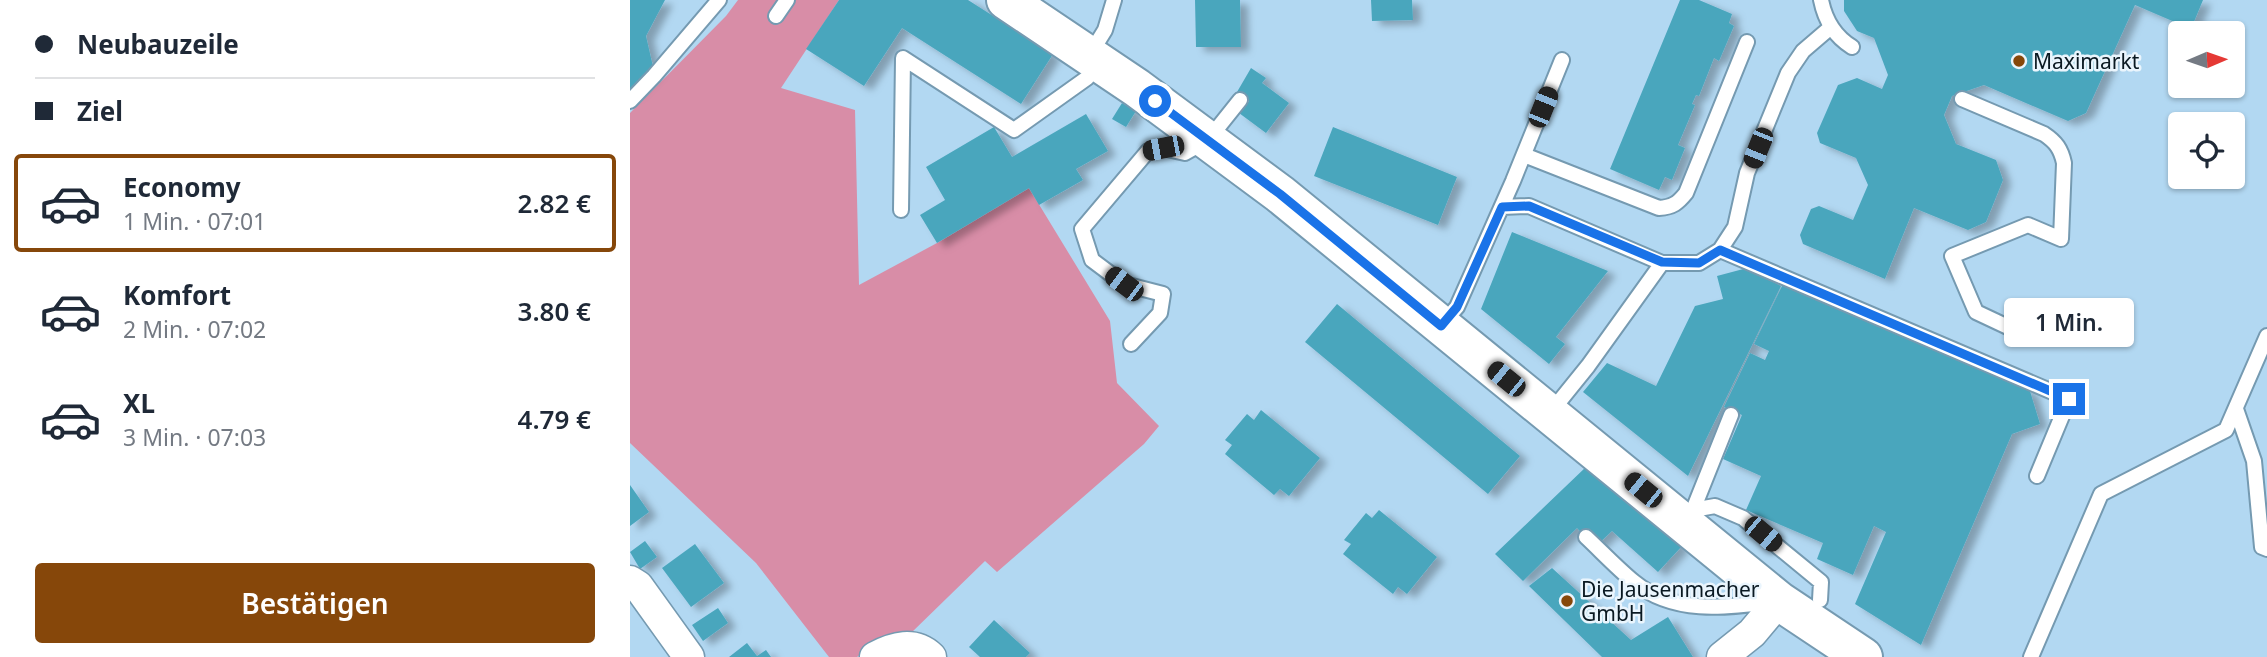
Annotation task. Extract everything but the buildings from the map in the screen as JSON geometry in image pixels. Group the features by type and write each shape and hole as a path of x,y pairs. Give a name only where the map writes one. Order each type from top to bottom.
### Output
{"street":[{"path":"1006,0 1093,58 1291,202 1549,414 1688,516 1779,601 1863,657"},
{"path":"630,581 638,586 689,657"},
{"path":"1722,657 1752,633 1779,601"},
{"path":"875,657 892,649 909,646 923,649 931,657"}],"lane":[{"path":"630,101 719,0"},
{"path":"776,16 787,0"},
{"path":"901,210 903,58 1014,130 1087,78 1114,0"},
{"path":"1821,0 1824,15 1831,27 1852,47"},
{"path":"1502,207 1529,206 1662,262 1699,263 1720,250 1735,227 1747,173 1788,74 1803,51 1831,27"},
{"path":"1524,155 1659,208 1679,203 1686,193 1747,42"},
{"path":"1441,326 1457,307 1502,207 1562,60"},
{"path":"1962,99 2044,134 2055,141 2062,152 2064,170 2061,239 2028,225 1952,257 1976,312 2010,328 2026,322"},
{"path":"1131,344 1160,313 1163,294 1124,284 1092,260 1082,229 1148,150 1163,148 1185,153 1208,140 1240,100"},
{"path":"1720,250 2069,399 2037,476"},
{"path":"1549,414 1588,366 1662,262"},
{"path":"2031,657 2101,494 2227,430 2267,336"},
{"path":"2235,409 2255,461 2262,547 2267,549"},
{"path":"1688,516 1731,415"},
{"path":"1688,516 1714,506 1744,518 1821,582 1820,600"},
{"path":"1586,537 1636,584 1665,600 1696,607 1725,608 1779,601"}],"shaded area":[{"path":"738,0 839,0 781,88 855,110 859,285 937,243 1029,188 1110,321 1117,383 1159,426 1144,444 997,572 985,561 910,634 888,634 857,657 829,657 756,563 630,443 630,113 726,16"}],"place":[{"name":"Maximarkt","path":"2019,61"},
{"name":"Die Jausenmacher GmbH","path":"1567,601"}],"route":[{"path":"1155,101 1280,194 1441,326 1457,307 1502,207 1529,206 1662,262 1699,263 1720,250 2069,399"}]}
